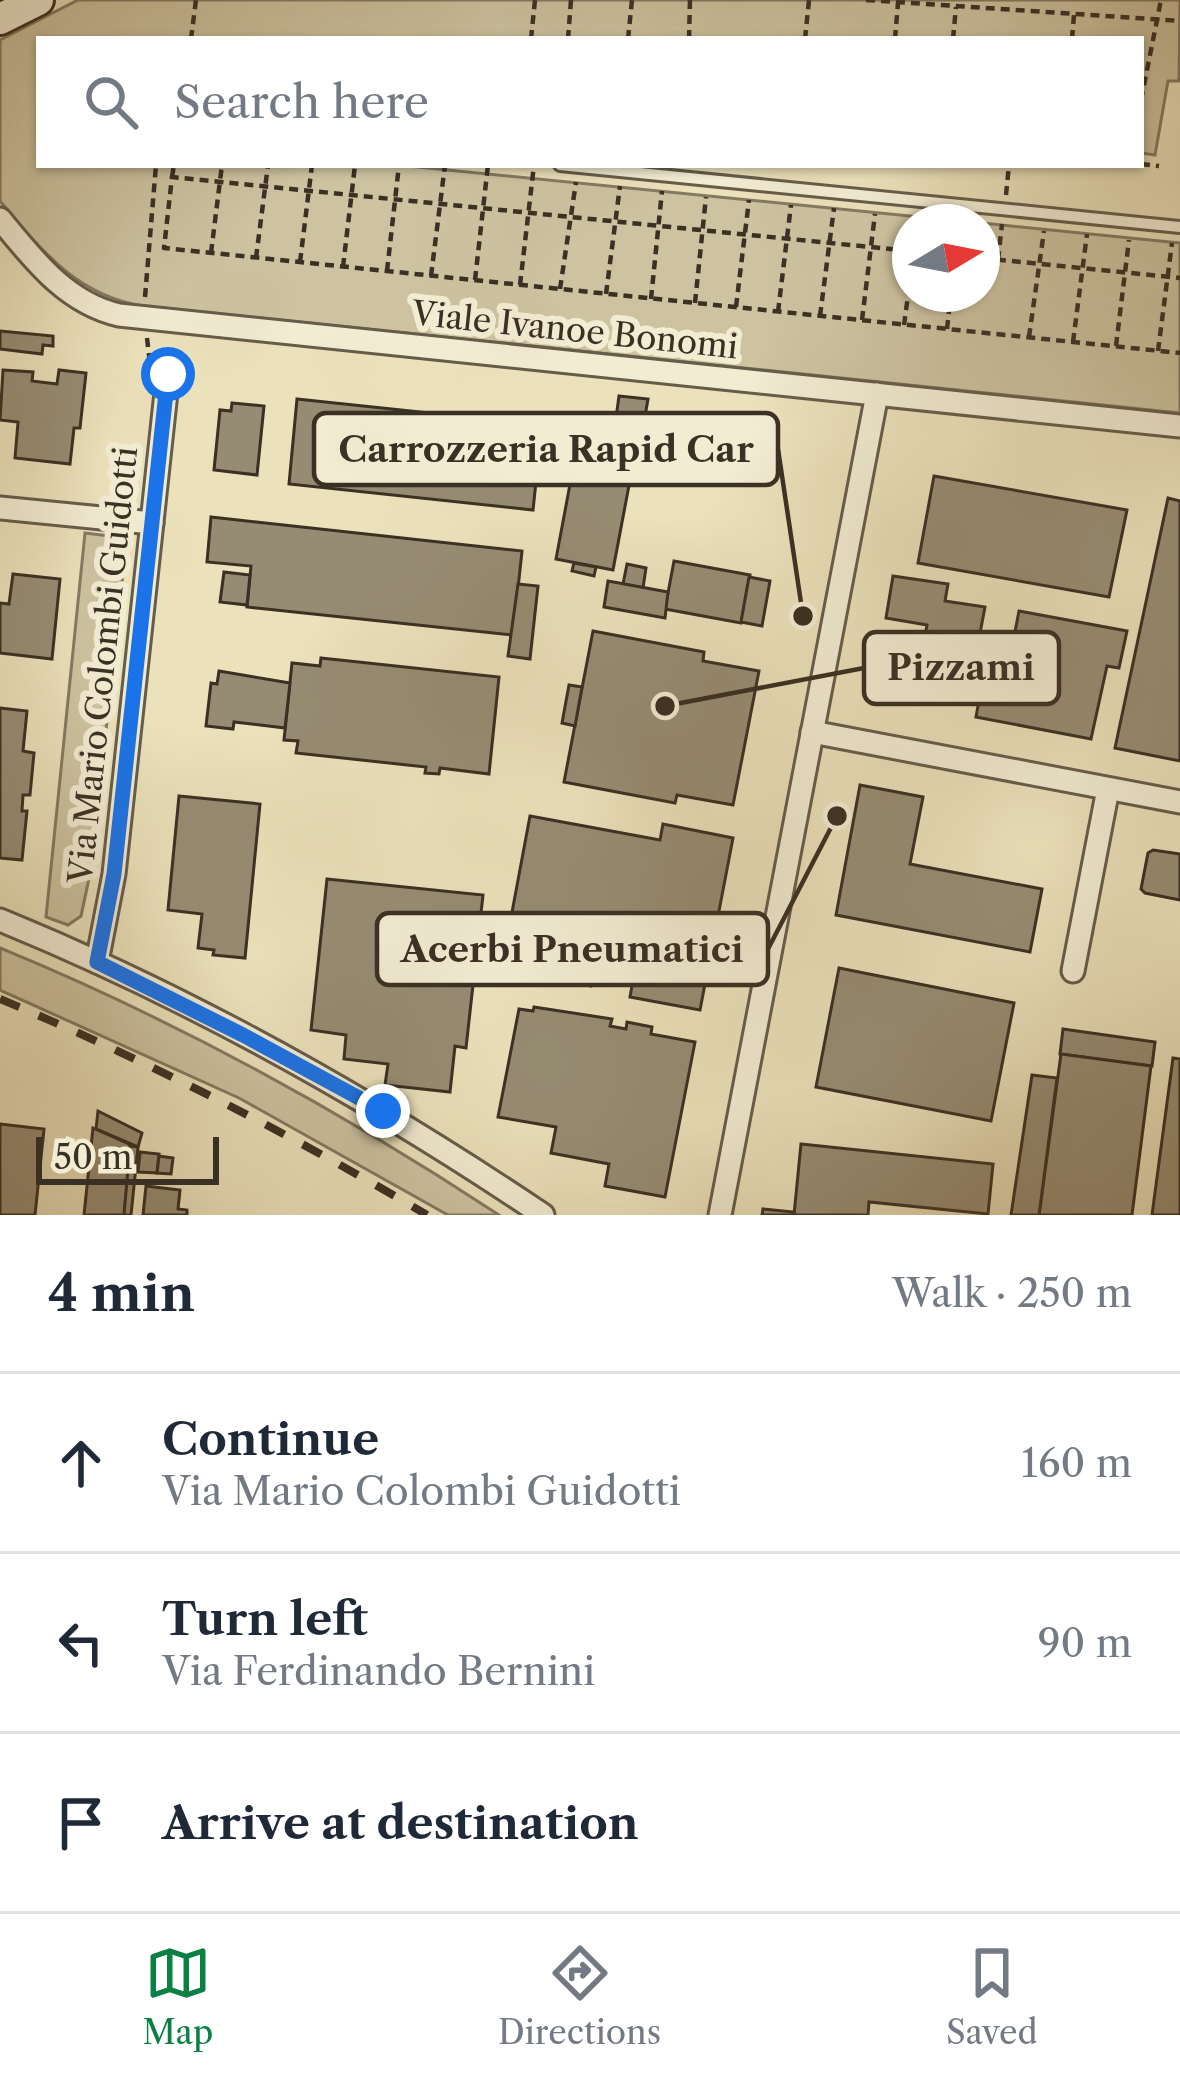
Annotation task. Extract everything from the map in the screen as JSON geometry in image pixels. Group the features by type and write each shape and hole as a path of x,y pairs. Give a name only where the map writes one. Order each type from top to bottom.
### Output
{"street":[{"name":"Viale Ivanoe Bonomi","path":"0,219 65,289 94,307 146,318 1180,426"},
{"name":"Via Mario Colombi Guidotti","path":"97,962 114,874 168,374"},
{"path":"720,1215 877,394"},
{"path":"0,508 152,524"},
{"path":"812,732 1180,802"},
{"path":"1072,971 1108,789"},
{"path":"0,920 97,962 327,1079 543,1215"}],"lane":[{"path":"589,168 1177,227"}],"path":[{"path":"191,36 196,0"},
{"path":"531,36 535,0"},
{"path":"568,36 571,0"},
{"path":"628,36 632,0"},
{"path":"689,36 690,0"},
{"path":"806,36 809,0"},
{"path":"866,0 1180,21"},
{"path":"1002,10 1003,0"},
{"path":"1144,86 1161,0"},
{"path":"895,36 898,2"},
{"path":"953,36 956,7"},
{"path":"1072,36 1074,15"},
{"path":"1144,164 1159,166"},
{"path":"156,168 146,318 151,372 168,374"},
{"path":"174,168 164,248 1180,353"},
{"path":"211,253 222,168"},
{"path":"256,258 268,168"},
{"path":"300,262 312,168"},
{"path":"343,267 356,168"},
{"path":"387,271 400,168"},
{"path":"431,276 445,168"},
{"path":"475,280 488,168"},
{"path":"520,285 534,168"},
{"path":"560,289 578,168"},
{"path":"606,294 622,171"},
{"path":"651,298 664,175"},
{"path":"172,177 892,249"},
{"path":"694,303 708,179"},
{"path":"736,307 751,183"},
{"path":"778,312 794,188"},
{"path":"820,316 836,192"},
{"path":"862,320 877,196"},
{"path":"1029,338 1046,214"},
{"path":"1073,342 1089,218"},
{"path":"1116,346 1132,223"},
{"path":"1158,351 1177,227"},
{"path":"1000,260 1180,278"},
{"path":"904,325 906,312"},
{"path":"947,329 949,312"}],"shaded area":[{"path":"78,0 1180,0 1179,81 1168,81 1155,155 1144,153 1144,36 36,36 36,168 428,168 892,214 892,312 1000,312 1000,225 1180,243 1180,413 144,306 99,292 62,268 0,201 0,40"},
{"path":"85,533 118,537 126,545 91,869 81,916 68,925 46,917"},
{"path":"0,948 130,1005 256,1070 499,1215 448,1215 239,1098 0,990"}],"building":[{"path":"0,331 53,336 53,346 43,345 42,354 0,349"},
{"path":"3,370 33,372 32,381 57,384 59,370 86,373 80,428 74,428 70,464 15,458 18,422 0,420"},
{"path":"619,396 648,399 644,422 616,418"},
{"path":"297,399 542,425 533,510 289,484"},
{"path":"232,403 264,406 257,475 214,470 220,410 231,411"},
{"path":"577,447 634,459 613,570 556,559"},
{"path":"934,476 1127,510 1109,597 918,563"},
{"path":"1168,498 1180,501 1180,761 1115,748"},
{"path":"211,517 522,551 513,635 247,607 251,566 207,562"},
{"path":"674,561 750,575 741,623 665,609"},
{"path":"574,563 596,567 594,576 572,571"},
{"path":"627,564 646,568 643,588 623,584"},
{"path":"224,572 250,575 247,605 220,602"},
{"path":"13,574 60,579 52,659 0,653 0,603 9,604"},
{"path":"893,576 948,584 945,601 985,607 977,649 924,641 927,625 886,618"},
{"path":"749,577 770,581 762,626 741,622"},
{"path":"608,581 668,592 665,618 604,607"},
{"path":"518,584 538,586 530,659 508,656"},
{"path":"1019,611 1127,631 1119,668 1107,666 1091,739 976,717 983,678 994,680 995,671 1007,673"},
{"path":"593,631 704,652 703,661 759,671 733,805 677,795 675,803 564,782"},
{"path":"321,658 499,677 489,774 440,768 439,774 425,773 426,767 296,753 298,741 284,740 292,663 320,666"},
{"path":"219,671 290,683 285,728 234,722 233,729 206,726 211,683 217,684"},
{"path":"569,685 582,687 575,726 562,723"},
{"path":"0,708 27,711 23,751 34,753 30,795 23,795 22,811 27,811 22,860 0,858"},
{"path":"860,785 923,797 910,864 1042,889 1030,952 836,915"},
{"path":"179,796 260,804 245,958 213,955 214,950 198,948 202,914 168,910"},
{"path":"530,816 660,840 663,824 733,838 700,1010 630,997 633,980 504,955"},
{"path":"1148,853 1180,854 1180,900 1141,889"},
{"path":"327,879 483,895 466,1048 455,1046 450,1092 385,1085 388,1064 344,1059 346,1035 311,1030"},
{"path":"525,959 594,972 591,986 523,973"},
{"path":"839,968 1014,1003 991,1121 816,1087"},
{"path":"534,1007 612,1019 610,1026 626,1029 627,1022 652,1027 651,1034 695,1042 665,1197 605,1186 609,1164 551,1153 556,1127 498,1117 519,1009 533,1011"},
{"path":"1063,1029 1155,1042 1152,1066 1060,1054"},
{"path":"1061,1054 1151,1066 1132,1215 1039,1215"},
{"path":"1173,1058 1180,1059 1180,1215 1152,1215"},
{"path":"1032,1075 1057,1078 1039,1215 1011,1215"},
{"path":"98,1111 142,1133 138,1147 96,1129"},
{"path":"0,1124 44,1129 35,1215 0,1215"},
{"path":"93,1128 131,1145 124,1215 84,1215"},
{"path":"801,1144 993,1164 988,1214 869,1202 868,1215 794,1215"},
{"path":"130,1146 138,1147 131,1215 124,1215"},
{"path":"140,1152 159,1154 157,1173 138,1172"},
{"path":"159,1156 173,1158 171,1174 157,1173"},
{"path":"146,1186 180,1190 178,1209 187,1210 187,1215 143,1215"},
{"path":"763,1209 794,1212 794,1215 762,1215"}],"railway":[{"path":"0,999 217,1100 427,1215"}],"place":[{"name":"Carrozzeria Rapid Car","path":"803,616"},
{"name":"Pizzami","path":"665,706"},
{"name":"Acerbi Pneumatici","path":"837,816"}],"route":[{"path":"168,374 114,874 97,962 383,1111"}]}
